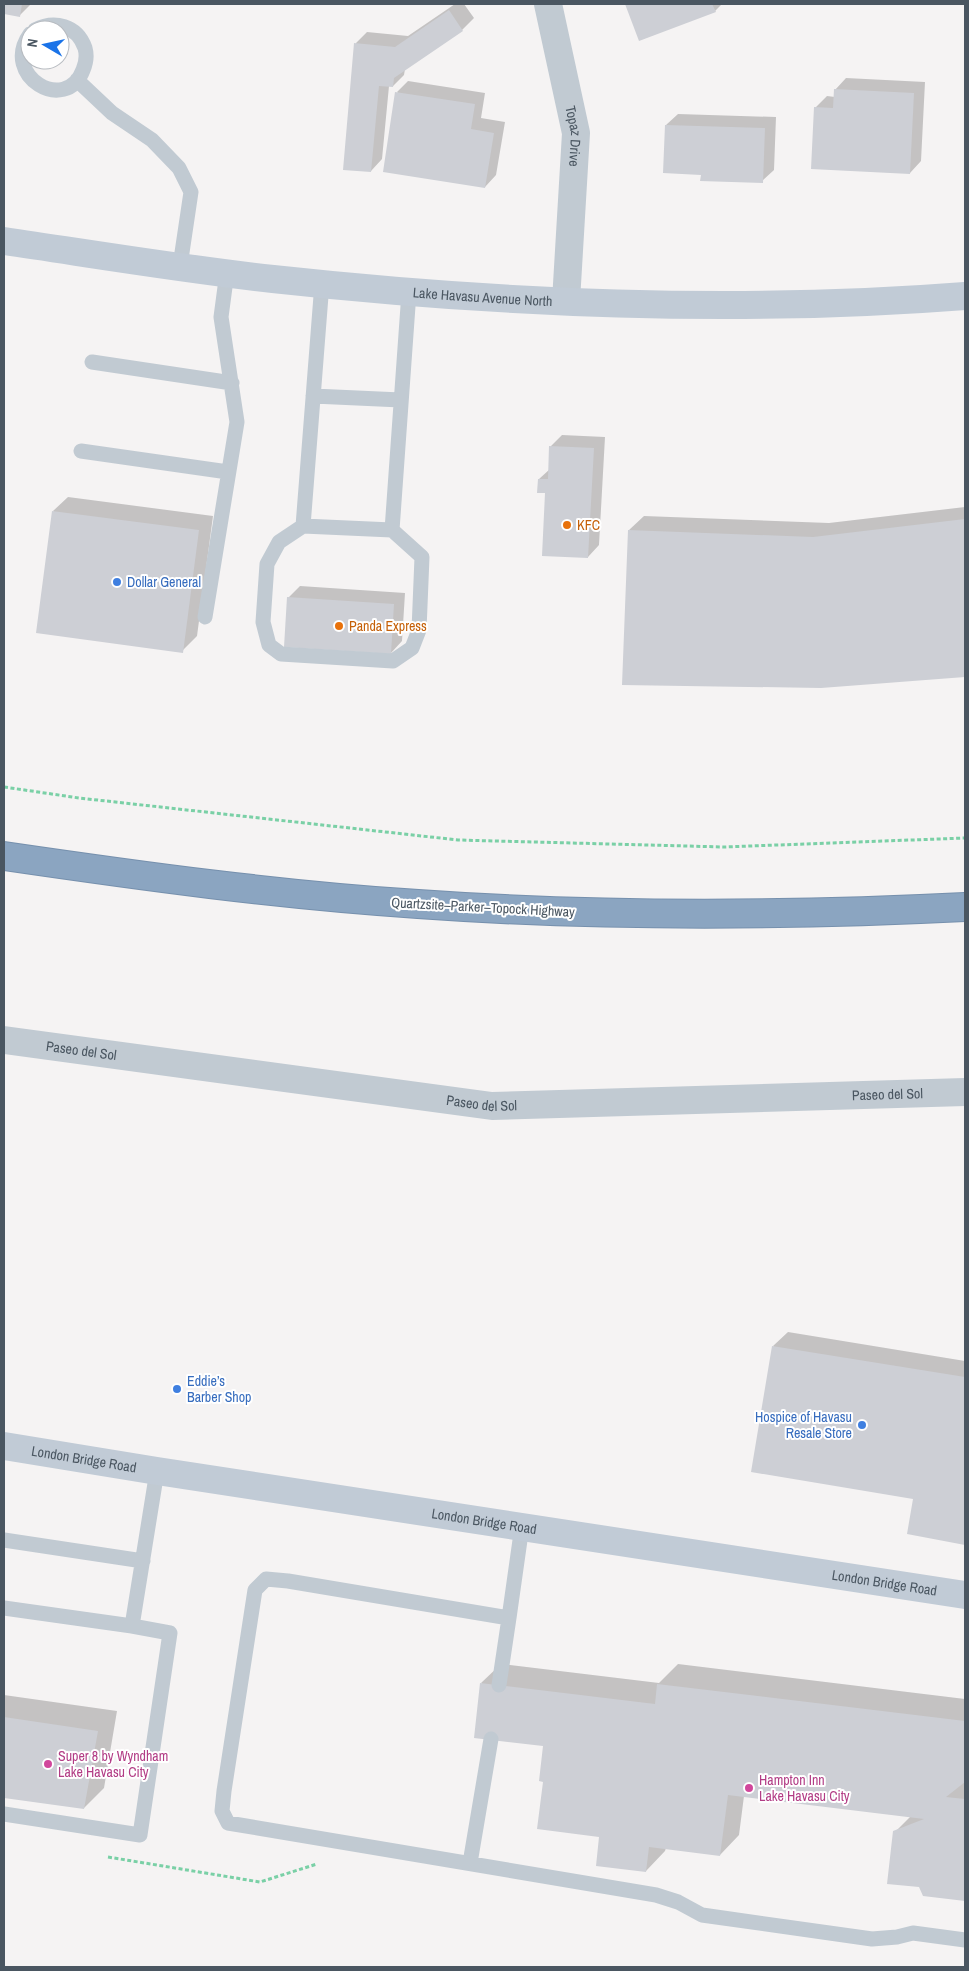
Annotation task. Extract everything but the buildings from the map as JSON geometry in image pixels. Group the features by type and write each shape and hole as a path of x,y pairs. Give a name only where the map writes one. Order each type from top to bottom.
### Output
{"highway":[{"name":"Quartzsite–Parker–Topock Highway","path":"4,856 124,874 271,892 418,904 565,912 713,915 861,912 965,907"}],"main road":[{"name":"Lake Havasu Avenue North","path":"4,241 180,266 322,283 409,292 566,301 675,304 790,303 965,296"},
{"name":"London Bridge Road","path":"4,1446 965,1594"}],"street":[{"name":"Topaz Drive","path":"548,4 576,132 566,301"},
{"name":"Paseo del Sol","path":"4,1040 492,1106 965,1092"}],"lane":[{"path":"23,70 36,86 48,90 61,90 77,80 86,62 85,49 80,37 70,29"},
{"path":"77,80 112,113 152,140 179,168 191,192 180,266"},
{"path":"206,617 237,422 221,318 226,272"},
{"path":"303,526 322,283"},
{"path":"392,530 409,292"},
{"path":"92,362 232,383"},
{"path":"313,396 401,400"},
{"path":"81,451 228,472"},
{"path":"303,526 392,530 422,557 419,630 412,648 393,661 281,654 269,645 263,622 268,564 279,542 303,526"},
{"path":"132,1626 157,1471"},
{"path":"499,1685 522,1526"},
{"path":"4,1540 143,1561"},
{"path":"509,1618 297,1582 266,1579 256,1590 254,1600 224,1791 222,1810 228,1823 656,1895 678,1902 702,1915 872,1939 897,1937 913,1933 965,1940"},
{"path":"4,1608 170,1633 140,1835 4,1814"},
{"path":"470,1863 491,1739"}],"path":[{"path":"4,787 79,798 458,840 724,847 965,838"},
{"path":"102,1856 260,1882 323,1862"}],"place":[{"name":"KFC","path":"567,525"},
{"name":"Dollar General","path":"117,582"},
{"name":"Panda Express","path":"339,626"},
{"name":"Eddie’s Barber Shop","path":"177,1389"},
{"name":"Hospice of Havasu Resale Store","path":"862,1425"},
{"name":"Super 8 by Wyndham Lake Havasu City","path":"48,1764"},
{"name":"Hampton Inn Lake Havasu City","path":"749,1788"}]}
